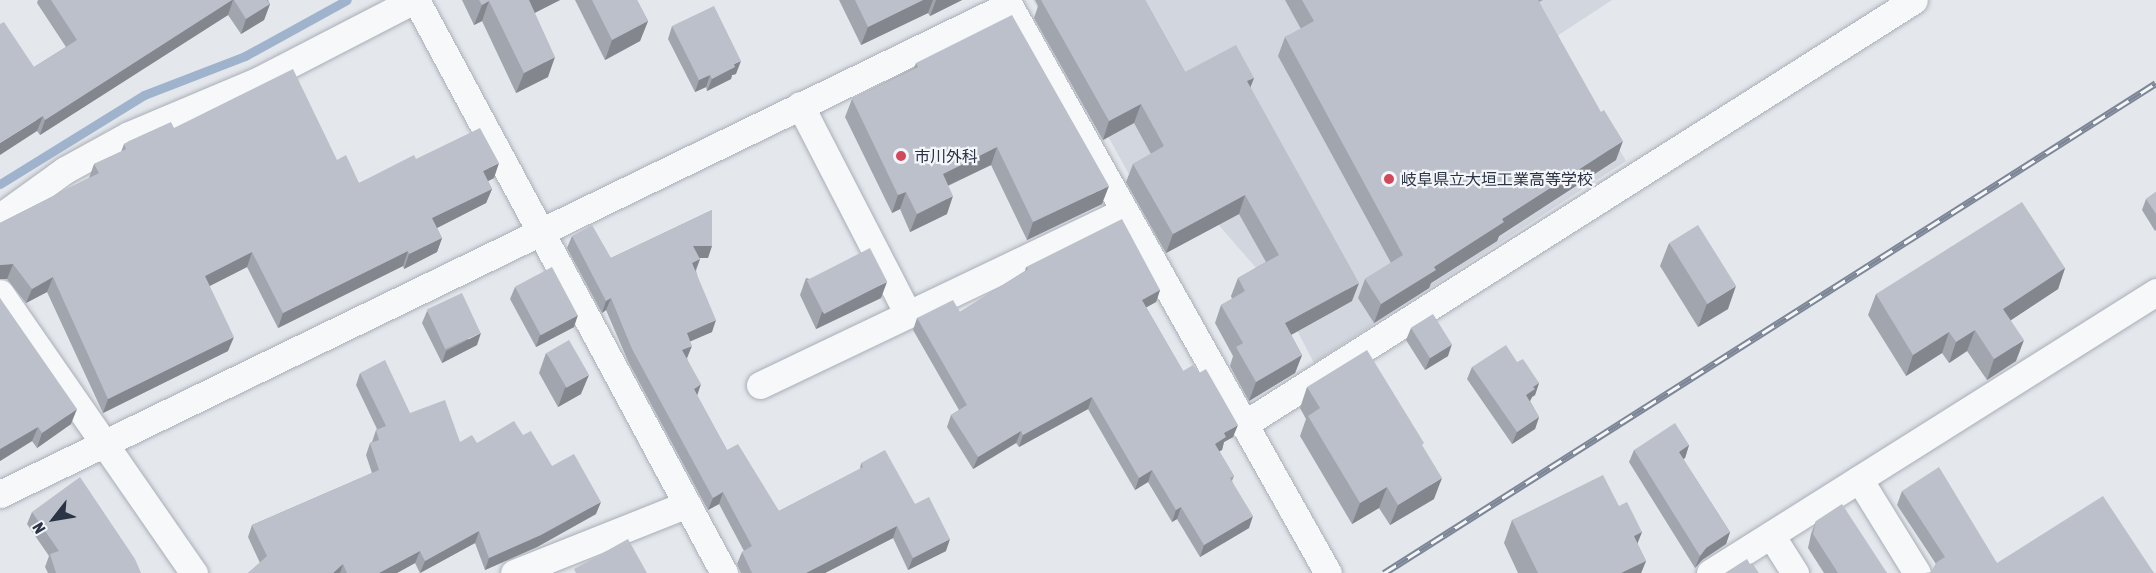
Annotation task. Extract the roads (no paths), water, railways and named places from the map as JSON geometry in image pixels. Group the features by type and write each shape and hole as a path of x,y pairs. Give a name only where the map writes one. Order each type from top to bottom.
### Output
{"street":[{"path":"0,217 65,170 129,135 259,80 358,32 415,0 724,573"},
{"path":"1243,425 1914,0"},
{"path":"0,494 1007,3 1328,573"},
{"path":"800,105 908,315"},
{"path":"760,385 1124,211"},
{"path":"1710,573 2156,292"},
{"path":"0,293 194,573"},
{"path":"1859,479 1917,573"},
{"path":"516,572 687,504"},
{"path":"1770,535 1795,573"}],"waterway":[{"path":"0,184 144,95 245,56 347,0"}],"railway":[{"path":"1384,573 2156,83"}],"place":[{"name":"市川外科","path":"901,156"},
{"name":"岐阜県立大垣工業高等学校","path":"1389,179"}]}
